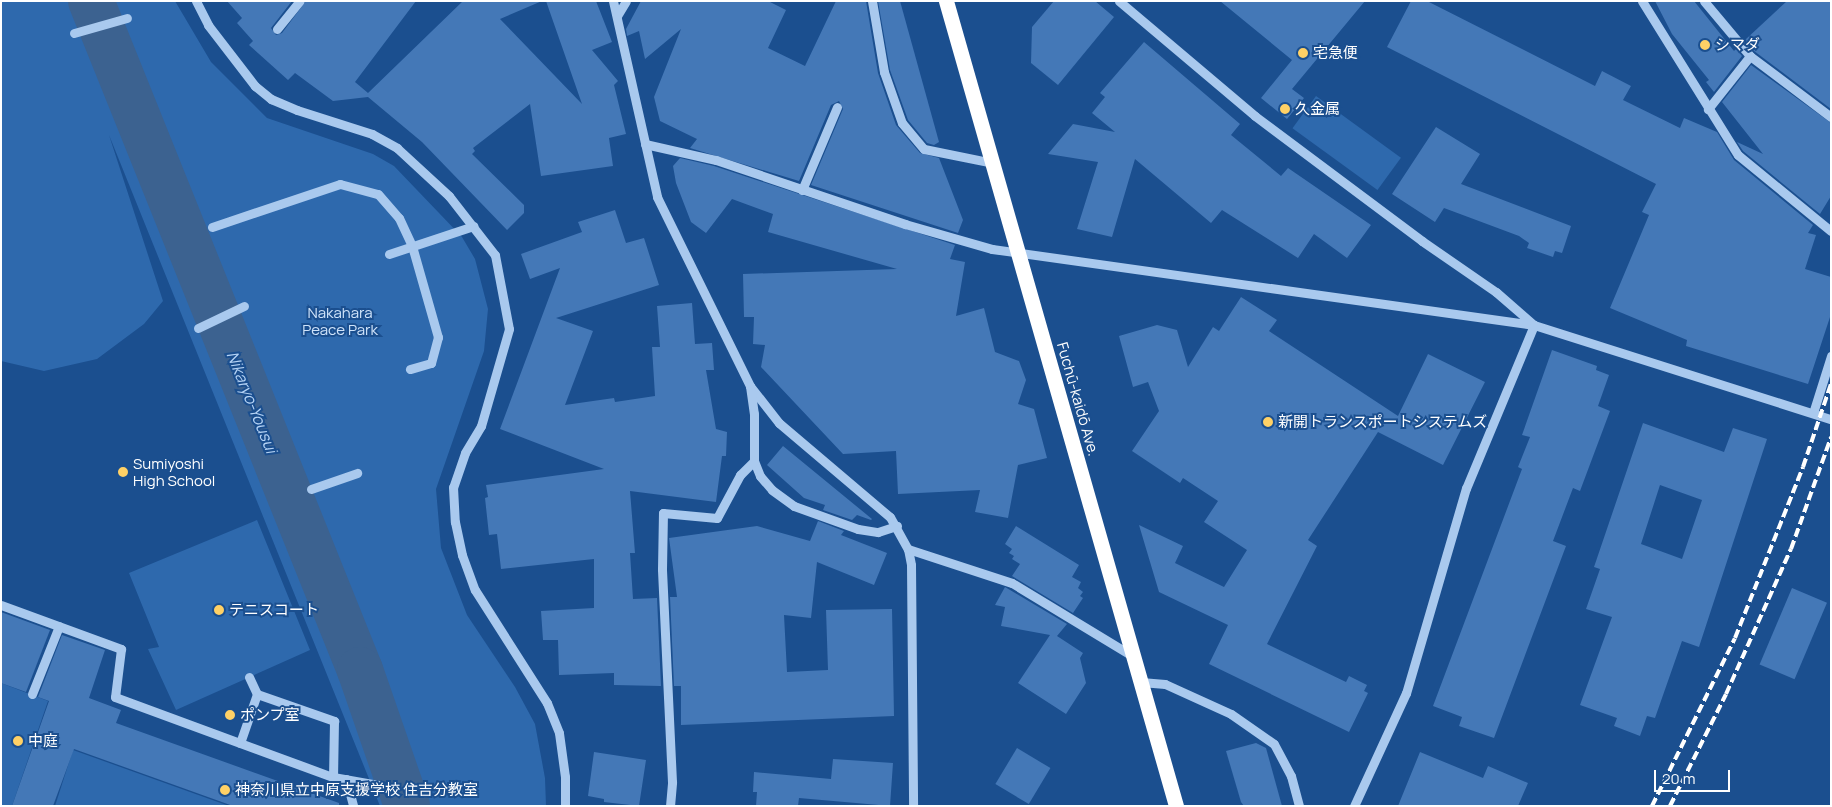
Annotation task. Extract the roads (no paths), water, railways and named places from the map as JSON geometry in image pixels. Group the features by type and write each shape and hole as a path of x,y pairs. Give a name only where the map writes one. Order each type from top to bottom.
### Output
{"highway":[{"name":"Fuchū-kaidō Ave.","path":"946,1 1176,806"}],"street":[{"path":"196,1 208,25 255,86 271,98 297,110 372,134 398,148 449,196 495,255 509,329 480,426 465,453 454,488 455,522 462,555 475,590 538,687 559,733 566,776 565,806"},
{"path":"276,29 300,1"},
{"path":"613,1 657,197 669,225 750,386 779,423 890,517 897,526 908,549 911,565 913,806"},
{"path":"617,16 626,1"},
{"path":"872,1 884,72 902,122 924,149 993,163"},
{"path":"1119,1 1255,116 1422,241 1496,292 1534,325"},
{"path":"1642,1 1738,155 1831,232"},
{"path":"1704,1 1750,56 1831,117"},
{"path":"74,34 126,18"},
{"path":"1708,109 1750,56"},
{"path":"802,190 837,107"},
{"path":"645,144 716,160 905,224 1019,253 1534,325 1831,419"},
{"path":"212,227 324,188 353,186 378,194 399,218 412,246 438,342 431,363 410,369"},
{"path":"389,254 473,226"},
{"path":"198,328 244,306"},
{"path":"1354,806 1406,693 1466,488 1534,325"},
{"path":"1813,413 1831,356"},
{"path":"750,386 754,414 754,461 760,476 772,490 794,506 858,529 878,532 897,526"},
{"path":"670,806 672,782 662,569 663,513 717,518 740,475 754,461"},
{"path":"311,489 357,473"},
{"path":"908,549 1012,583 1134,657"},
{"path":"1,605 121,649 116,697 333,777 379,785"},
{"path":"32,694 59,626"},
{"path":"240,742 257,694 249,677"},
{"path":"1141,682 1165,684 1231,714 1274,744 1291,776 1299,806"},
{"path":"257,694 334,721 333,777"},
{"path":"346,779 352,806"}],"waterway":[{"name":"Nikaryo-Yousui","path":"91,1 360,670 407,806"}],"railway":[{"path":"1652,806 1735,638 1803,467 1831,384"},
{"path":"1670,806 1726,694 1791,549 1831,437"}],"place":[{"name":"シマダ","path":"1705,45"},
{"name":"宅急便","path":"1303,53"},
{"name":"久金属","path":"1285,109"},
{"name":"新開トランスポートシステムズ","path":"1268,422"},
{"name":"Sumiyoshi High School","path":"123,472"},
{"name":"テニスコート","path":"219,610"},
{"name":"ポンプ室","path":"230,715"},
{"name":"中庭","path":"18,741"},
{"name":"神奈川県立中原支援学校 住吉分教室","path":"225,790"}],"park label":[{"name":"Nakahara Peace Park","path":"340,320"}]}
